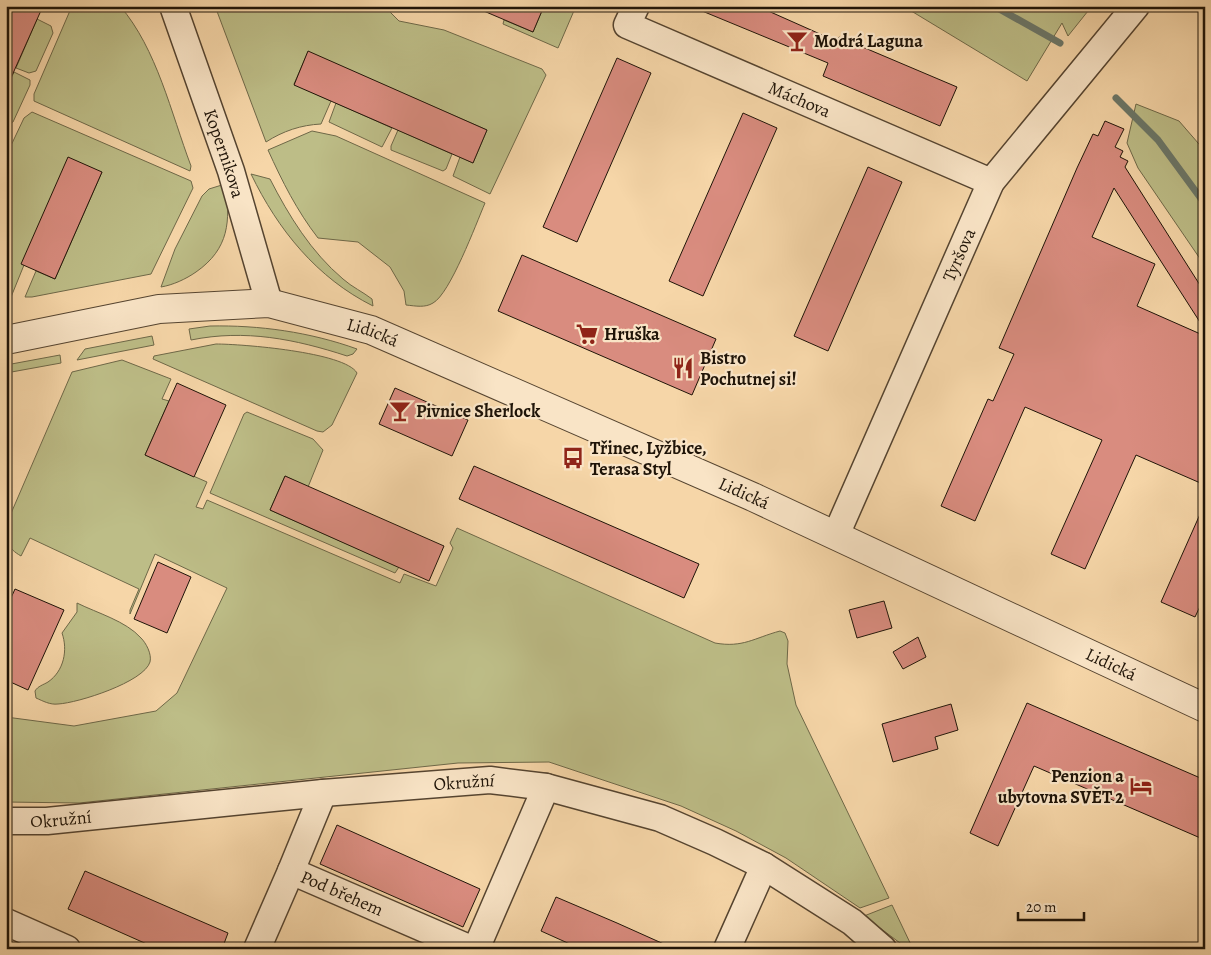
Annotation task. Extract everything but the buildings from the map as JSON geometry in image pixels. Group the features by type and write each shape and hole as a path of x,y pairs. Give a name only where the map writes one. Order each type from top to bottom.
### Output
{"street":[{"name":"Kopernikova","path":"173,6 231,171 269,303"},
{"name":"Máchova","path":"636,6 628,25 992,182"},
{"name":"Tyršova","path":"836,535 992,182 1136,6"},
{"name":"Lidická","path":"6,340 159,309 269,303 371,330 753,496 1205,708"},
{"name":"Okružní","path":"6,821 47,821 322,793 490,780 546,786 660,818 764,866 852,922 883,949"},
{"path":"476,949 546,786"},
{"name":"Pod břehem","path":"322,793 290,871 470,949"},
{"path":"728,949 764,866"},
{"path":"257,949 290,871"},
{"path":"6,922 66,949"}],"green space":[{"path":"72,6 120,6 133,23 162,82 191,166 190,171 34,101 34,94"},
{"path":"215,6 381,6 387,9 399,21 444,30 542,69 546,75 490,194 453,176 460,157 473,163 487,130 308,52 294,84 331,101 321,124 292,129 266,142"},
{"path":"544,6 576,6 558,48 503,24 504,20 533,32"},
{"path":"903,6 1092,6 1068,36 1062,23 1027,81"},
{"path":"37,19 51,26 53,33 36,71 29,73 16,68"},
{"path":"14,72 30,80 30,85 13,122 6,125 6,90"},
{"path":"336,103 392,128 382,147 329,122"},
{"path":"1136,104 1179,121 1205,151 1205,266 1138,168 1127,143"},
{"path":"32,112 191,181 193,188 151,274 25,297 36,271 55,279 102,172 24,265 9,302 6,302 6,156 24,118"},
{"path":"398,130 452,154 446,169 443,171 391,150"},
{"path":"312,131 336,136 485,203 455,273 440,297 433,303 424,306 406,305 404,291 390,267 358,242 318,238 310,228 290,196 268,150"},
{"path":"251,174 270,179 293,220 311,245 343,279 372,299 373,306 353,295 334,281 301,250 274,214"},
{"path":"225,184 228,210 227,222 221,244 215,254 192,275 161,287 175,249 202,196 209,189"},
{"path":"210,326 266,328 321,338 357,349 353,354 347,356 308,345 270,338 231,335 191,340 189,329"},
{"path":"152,336 154,345 77,360 85,349"},
{"path":"216,344 268,348 314,355 349,366 357,373 332,425 323,432 317,431 153,359 154,356"},
{"path":"60,355 61,363 6,373 6,365"},
{"path":"122,360 171,379 162,399 169,401 145,455 207,482 196,507 203,509 207,500 400,583 404,574 436,586 453,548 450,543 457,528 715,643 741,643 780,631 785,633 788,641 787,664 796,705 889,898 860,908 786,858 736,831 681,806 549,762 458,763 79,803 6,802 6,717 74,726 156,711 177,693 227,588 155,554 130,614 139,589 30,538 21,556 8,544 6,525 72,372"},
{"path":"247,412 313,439 323,450 308,487 285,476 270,510 399,567 395,573 210,493 244,414"},
{"path":"77,603 119,622 135,632 147,646 150,662 145,670 124,684 80,700 67,703 49,703 36,698 35,691 48,682 61,666 65,646 62,633 77,612"},
{"path":"892,905 913,949 908,949 864,916"}],"waterway":[{"path":"994,6 1060,43"},
{"path":"1116,98 1158,140 1205,204"}],"place":[{"name":"Modrá Laguna","path":"797,41"},
{"name":"Hruška","path":"587,334"},
{"name":"Bistro Pochutnej si!","path":"683,368"},
{"name":"Pivnice Sherlock","path":"400,411"},
{"name":"Třinec, Lyžbice, Terasa Styl","path":"573,458"},
{"name":"Penzion a ubytovna SVĚT 2","path":"1141,786"}]}
